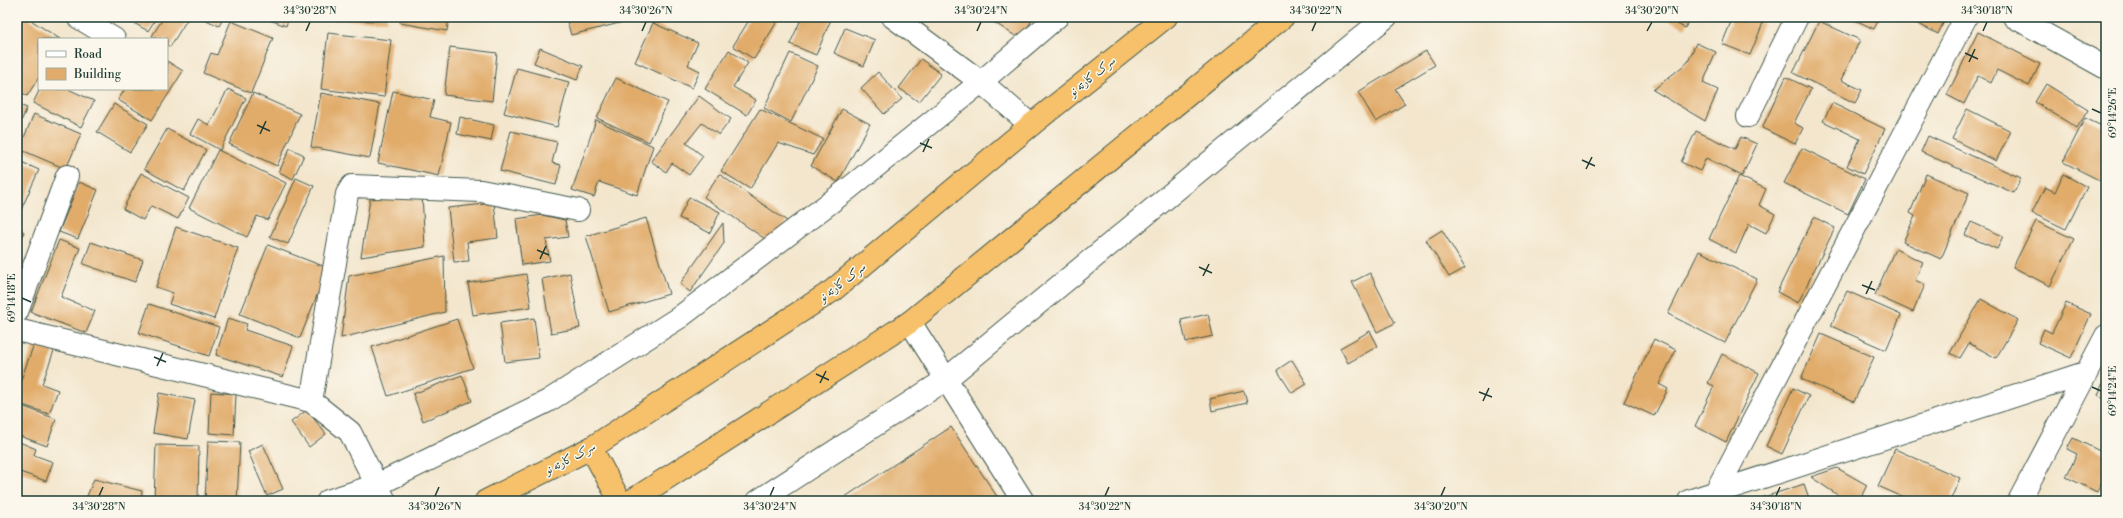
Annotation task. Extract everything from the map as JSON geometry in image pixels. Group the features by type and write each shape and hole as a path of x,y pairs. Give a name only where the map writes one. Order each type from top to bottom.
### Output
{"highway":[{"name":"سرک کارته نو","path":"486,501 591,448 832,291 1031,125 1166,17"},
{"path":"631,501 910,322 1283,17"},
{"path":"591,448 620,501"}],"street":[{"path":"78,17 112,38"},
{"path":"893,17 981,82 1031,125"},
{"path":"328,501 381,493 548,401 680,317 848,189 981,82 1057,17"},
{"path":"758,501 945,380 1386,17"},
{"path":"1748,116 1797,17"},
{"path":"1713,497 1966,17"},
{"path":"2014,17 2106,68"},
{"path":"17,312 67,176"},
{"path":"311,401 347,194 352,186 481,191 578,210"},
{"path":"910,322 945,380 1023,501"},
{"path":"17,330 311,401 350,432 381,493"},
{"path":"2019,501 2085,373 2106,336"},
{"path":"1689,501 1713,497 2085,373"}],"building":[{"path":"17,17 26,17 58,38 38,38 38,79 27,96 17,89"},
{"path":"123,17 157,17 148,31"},
{"path":"164,17 188,18 170,47 168,46 168,38 155,38 152,36"},
{"path":"205,17 224,17 219,26 204,19"},
{"path":"262,17 289,17 286,26"},
{"path":"328,17 387,17 387,21 328,20"},
{"path":"401,17 449,17 447,31 400,23"},
{"path":"566,17 635,17 636,19 571,35"},
{"path":"681,17 700,17 700,18 681,21"},
{"path":"751,17 780,17 754,59 733,46"},
{"path":"802,17 832,17 816,55 790,44"},
{"path":"986,17 1034,17 1020,39"},
{"path":"1663,17 1691,17 1685,28"},
{"path":"1733,17 1749,17 1763,23 1750,55 1722,44"},
{"path":"1849,17 1880,17 1874,29"},
{"path":"1905,17 1946,17 1938,34"},
{"path":"231,21 273,38 251,93 203,73 211,53 217,55"},
{"path":"1819,21 1860,40 1841,80 1862,90 1855,103 1793,73"},
{"path":"653,23 698,43 688,65 700,71 692,88 635,62"},
{"path":"845,28 875,40 864,66 834,53"},
{"path":"1978,32 2040,64 2029,86 1997,70 1991,83 1978,76 1964,104 1947,95"},
{"path":"328,33 391,40 384,97 321,89"},
{"path":"1696,43 1716,52 1703,83 1718,90 1705,121 1653,90 1688,62"},
{"path":"450,47 497,53 492,101 444,95"},
{"path":"540,48 583,66 577,80 534,63"},
{"path":"729,50 748,63 733,87 756,100 747,115 705,89"},
{"path":"1426,51 1435,65 1395,89 1405,104 1376,122 1358,92"},
{"path":"790,53 818,66 791,122 764,108"},
{"path":"921,59 941,74 919,102 899,88"},
{"path":"168,62 183,71 152,120 118,100 124,90 168,90"},
{"path":"517,68 569,82 557,127 504,113"},
{"path":"878,72 902,99 884,114 861,88"},
{"path":"1786,77 1811,89 1794,123 1803,128 1795,144 1762,128"},
{"path":"616,78 668,102 649,142 597,118"},
{"path":"2046,84 2088,110 2077,128 2035,102"},
{"path":"228,89 246,98 220,150 190,134 198,119 209,125"},
{"path":"40,90 70,90 94,101 81,127 33,103"},
{"path":"393,91 434,100 430,117 451,122 439,176 378,163"},
{"path":"253,93 300,114 277,166 229,144"},
{"path":"321,93 380,104 370,158 311,147"},
{"path":"699,96 731,119 719,135 702,123 686,143 703,156 689,175 672,163 666,172 651,161"},
{"path":"1832,103 1885,129 1863,174 1847,166 1860,139 1823,121"},
{"path":"17,104 27,108 17,130"},
{"path":"114,104 148,124 130,152 97,132"},
{"path":"760,109 823,139 813,155 778,143 750,189 721,171"},
{"path":"842,109 870,124 838,182 811,166"},
{"path":"1967,109 2011,131 1996,161 1952,139"},
{"path":"34,114 81,134 66,169 19,149"},
{"path":"460,117 494,125 491,141 457,134"},
{"path":"2085,118 2106,128 2106,175 2103,182 2063,162"},
{"path":"596,120 653,146 637,195 599,182 594,197 572,190"},
{"path":"167,129 206,150 184,191 144,169"},
{"path":"511,131 557,142 552,163 561,165 556,185 500,171"},
{"path":"1696,131 1735,149 1741,137 1757,144 1742,176 1706,158 1700,171 1681,162"},
{"path":"1928,136 2021,178 2014,193 1921,152"},
{"path":"290,148 304,155 293,179 279,172"},
{"path":"1802,148 1865,179 1848,214 1784,183"},
{"path":"218,150 286,183 268,220 257,216 247,237 189,208"},
{"path":"17,160 39,170 20,212 17,211"},
{"path":"141,173 189,198 178,219 151,206 143,220 123,209"},
{"path":"719,174 787,221 771,243 704,197"},
{"path":"1926,174 1969,193 1941,259 1903,242 1915,216 1910,213"},
{"path":"2063,174 2087,187 2066,229 2032,213 2045,187 2055,192"},
{"path":"1739,176 1766,189 1759,205 1775,214 1766,233 1749,224 1736,253 1709,239"},
{"path":"296,178 314,186 288,244 270,237"},
{"path":"79,182 98,190 78,239 59,232"},
{"path":"422,195 425,247 361,257 370,199"},
{"path":"689,197 720,212 710,233 679,218"},
{"path":"494,203 498,238 467,242 469,261 454,262 448,208"},
{"path":"542,215 565,220 568,237 546,240 550,261 522,265 516,219"},
{"path":"1814,217 1835,228 1798,303 1777,292"},
{"path":"646,218 669,294 609,312 586,236"},
{"path":"2036,221 2074,239 2050,286 2013,267"},
{"path":"1971,222 2003,236 1997,249 1965,235"},
{"path":"723,223 724,243 690,292 680,284"},
{"path":"176,227 238,248 214,319 169,304 173,293 156,287"},
{"path":"17,229 24,232 17,249"},
{"path":"1442,230 1465,268 1449,277 1426,240"},
{"path":"59,240 80,248 61,297 95,311 86,333 31,312"},
{"path":"91,242 143,260 135,282 83,264"},
{"path":"268,245 328,268 300,338 240,314"},
{"path":"1895,249 1923,262 1915,280 1925,285 1913,312 1875,295"},
{"path":"1699,251 1757,279 1725,343 1668,314"},
{"path":"444,256 445,312 341,338 349,276"},
{"path":"570,273 580,328 551,333 542,279"},
{"path":"1370,273 1395,323 1377,332 1352,282"},
{"path":"526,274 531,307 473,315 468,283"},
{"path":"1847,291 1901,315 1886,350 1831,326"},
{"path":"1981,299 2018,320 1996,358 1969,343 1960,358 1950,353"},
{"path":"2066,303 2091,314 2071,358 2038,343 2044,329 2052,333"},
{"path":"149,304 219,327 209,356 139,333"},
{"path":"1208,314 1213,336 1186,342 1181,320"},
{"path":"228,318 247,324 245,330 293,346 283,377 216,355"},
{"path":"534,318 539,358 505,362 500,323"},
{"path":"457,319 473,368 388,396 372,347"},
{"path":"1370,331 1378,346 1348,363 1340,348"},
{"path":"1821,334 1874,357 1854,402 1801,379"},
{"path":"1654,339 1676,350 1659,384 1668,389 1654,416 1624,402"},
{"path":"35,341 55,348 42,384 58,390 49,414 17,403 17,391"},
{"path":"1722,354 1759,373 1726,442 1695,426 1714,386 1708,383"},
{"path":"1292,360 1307,384 1292,393 1277,370"},
{"path":"462,375 472,401 423,421 413,394"},
{"path":"2104,380 2106,381 2106,400 2098,395"},
{"path":"1793,388 1809,396 1782,454 1766,446"},
{"path":"1244,391 1247,403 1212,411 1210,399"},
{"path":"211,392 236,394 234,435 209,433"},
{"path":"159,393 195,400 188,439 153,433"},
{"path":"17,404 56,419 47,446 17,435"},
{"path":"307,410 326,434 309,447 291,422"},
{"path":"951,427 1000,501 848,501 845,497"},
{"path":"2073,438 2106,454 2106,473 2097,492 2066,477 2077,454 2067,449"},
{"path":"17,441 36,449 34,455 53,462 46,481 17,471"},
{"path":"208,441 240,442 237,501 205,501"},
{"path":"263,444 283,489 267,496 248,451"},
{"path":"156,445 199,446 198,501 154,501"},
{"path":"1895,449 1960,478 1950,501 1912,501 1878,486"},
{"path":"1837,468 1867,485 1859,501 1837,501 1839,496 1811,477"},
{"path":"94,479 142,491 141,501 85,501"},
{"path":"1804,484 1810,501 1752,501"}]}
